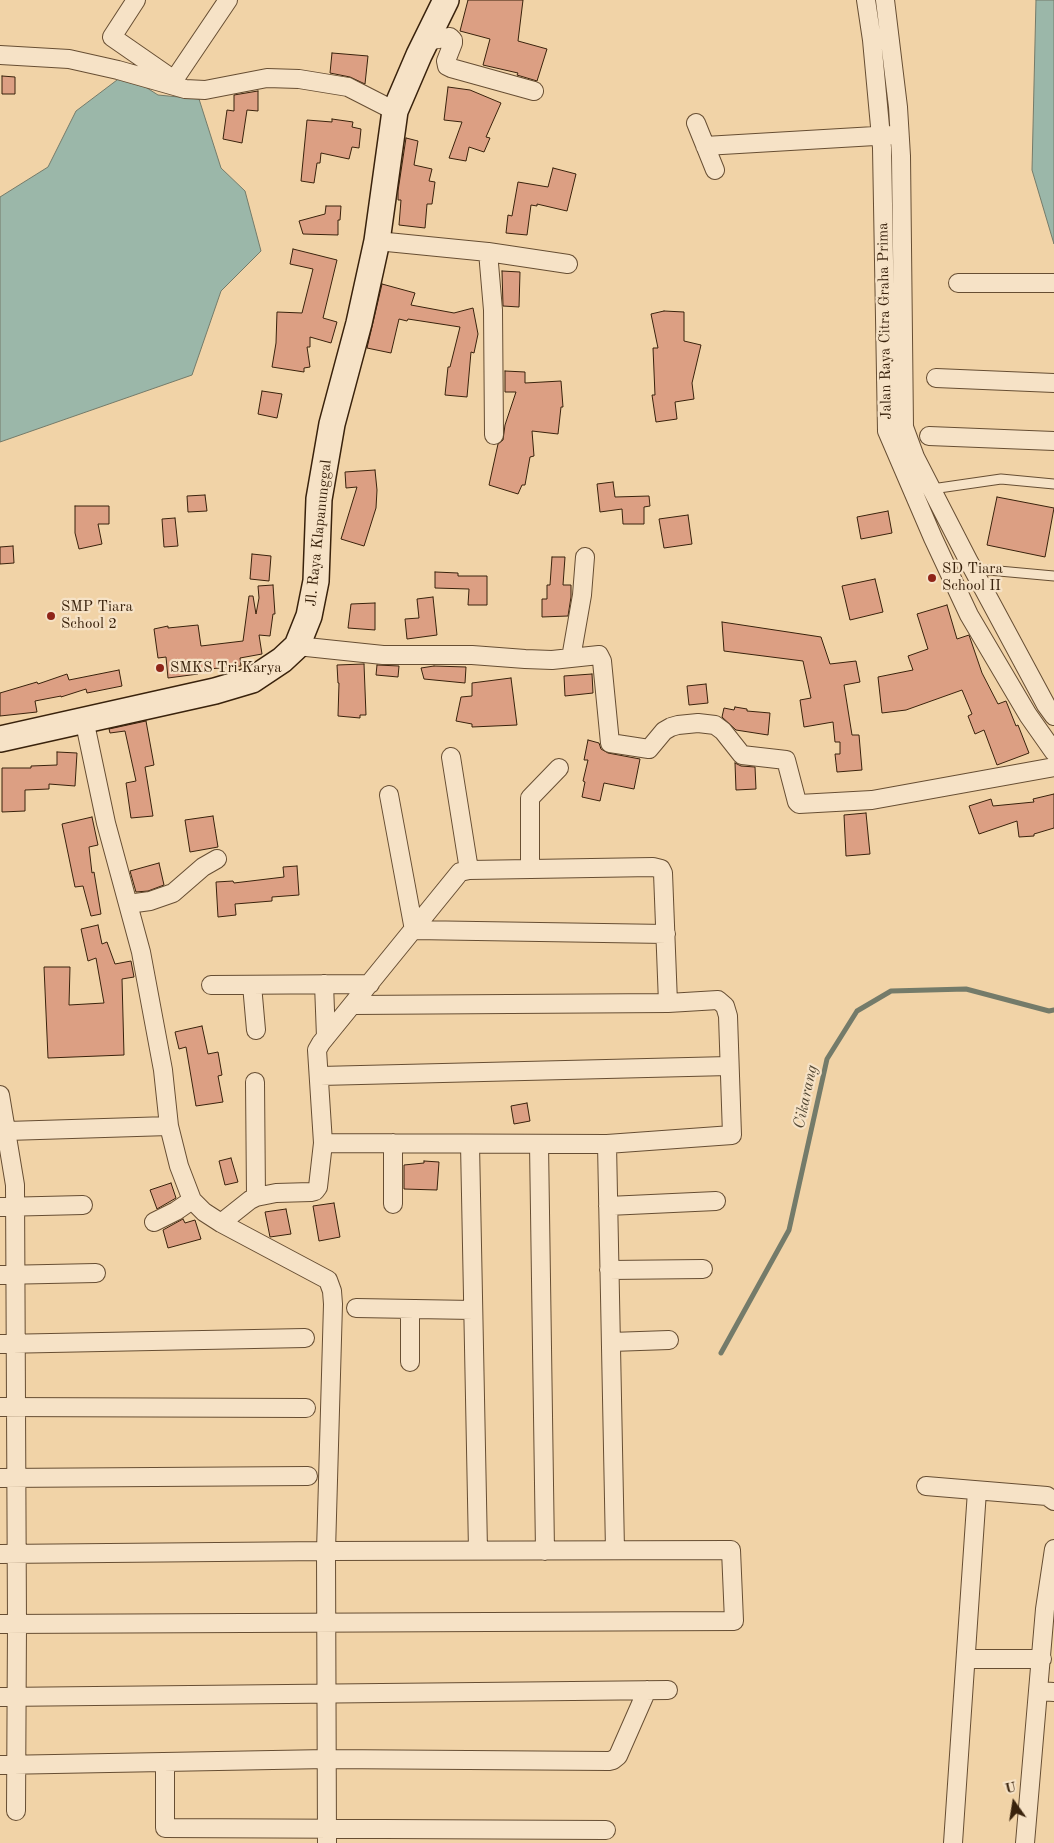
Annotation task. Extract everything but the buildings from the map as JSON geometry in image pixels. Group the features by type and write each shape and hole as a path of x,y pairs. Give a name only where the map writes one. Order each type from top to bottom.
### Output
{"street":[{"path":"136,0 112,36 174,80 228,0"},
{"name":"Jl. Raya Klapanunggal","path":"0,739 215,691 252,680 282,660 297,646 309,616 316,581 319,499 332,424 359,323 377,241 395,111 446,0"},
{"name":"Jalan Raya Citra Graha Prima","path":"866,0 882,142 887,431 933,538 969,615 1028,714 1054,752"},
{"name":"Jalan Raya Citra Graha Prima","path":"884,0 901,141 904,427 915,457 951,528 1054,716"},
{"path":"426,41 450,37 453,40 446,61 447,66 451,68 534,91"},
{"path":"0,55 69,59 118,70 185,89 205,90 267,78 299,79 348,87 395,111"},
{"path":"696,123 710,158 901,141"},
{"path":"377,241 488,252 568,264"},
{"path":"488,252 493,310 494,435"},
{"path":"958,282 1054,283"},
{"path":"936,378 1054,383"},
{"path":"929,436 1054,441"},
{"path":"933,538 951,528"},
{"path":"572,658 582,595 585,557"},
{"path":"297,646 390,655 472,655 525,659 572,658 599,655 601,657 610,743 649,749 664,731 671,727 698,723 715,725 742,755 786,760 798,803 872,800 1054,767"},
{"path":"84,719 106,823 141,952 163,1070 169,1126 179,1166 192,1200 204,1212 221,1223 328,1280 332,1291 326,1551 326,1836"},
{"path":"451,757 469,870"},
{"path":"530,869 530,798 559,768"},
{"path":"389,795 414,930"},
{"path":"128,904 150,901 173,892 202,867 217,859"},
{"path":"221,1223 256,1197 276,1193 315,1191 320,1181 323,1143 317,1050 460,872 469,870 653,867 661,869 663,873 668,1003"},
{"path":"414,930 666,934"},
{"path":"324,984 326,1037"},
{"path":"210,985 370,984"},
{"path":"252,985 256,1030"},
{"path":"323,1143 607,1144 732,1135 728,1016 725,1006 718,1000 668,1003 352,1006"},
{"path":"320,1076 729,1066"},
{"path":"255,1082 256,1197"},
{"path":"0,1095 7,1131 6,1173 15,1185 8,1207 8,1765 16,1811"},
{"path":"7,1131 169,1126"},
{"path":"393,1143 393,1204"},
{"path":"470,1144 478,1550"},
{"path":"540,1144 545,1551"},
{"path":"607,1144 616,1550"},
{"path":"154,1222 176,1211 192,1200"},
{"path":"608,1206 716,1201"},
{"path":"8,1207 82,1205"},
{"path":"610,1270 703,1269"},
{"path":"8,1275 96,1273"},
{"path":"356,1308 473,1310"},
{"path":"410,1309 410,1362"},
{"path":"8,1344 304,1338"},
{"path":"611,1342 669,1340"},
{"path":"8,1407 306,1408"},
{"path":"8,1478 308,1476"},
{"path":"926,1486 1047,1496 1054,1501"},
{"path":"953,1843 977,1491"},
{"path":"1026,1843 1046,1692 1042,1659 1050,1610 1054,1548"},
{"path":"8,1554 731,1550 734,1621 9,1624"},
{"path":"966,1659 1042,1659"},
{"path":"8,1765 327,1759 613,1760 618,1756 647,1690"},
{"path":"8,1697 668,1690"},
{"path":"165,1763 165,1828 326,1836 606,1830"}],"lane":[{"path":"932,489 1001,480 1054,484"},
{"path":"974,571 988,570 1054,576"}],"shaded area":[{"path":"1036,0 1054,0 1054,244 1032,170"},
{"path":"125,74 158,95 199,99 221,168 245,191 261,251 221,291 192,375 0,442 0,197 48,167 76,111"}],"waterway":[{"name":"Cikarang","path":"721,1353 789,1230 827,1059 857,1011 891,991 966,989 1049,1011 1054,1010"}],"place":[{"name":"SD Tiara School II","path":"932,578"},
{"name":"SMP Tiara School 2","path":"51,616"},
{"name":"SMKS Tri Karya","path":"160,668"}]}
